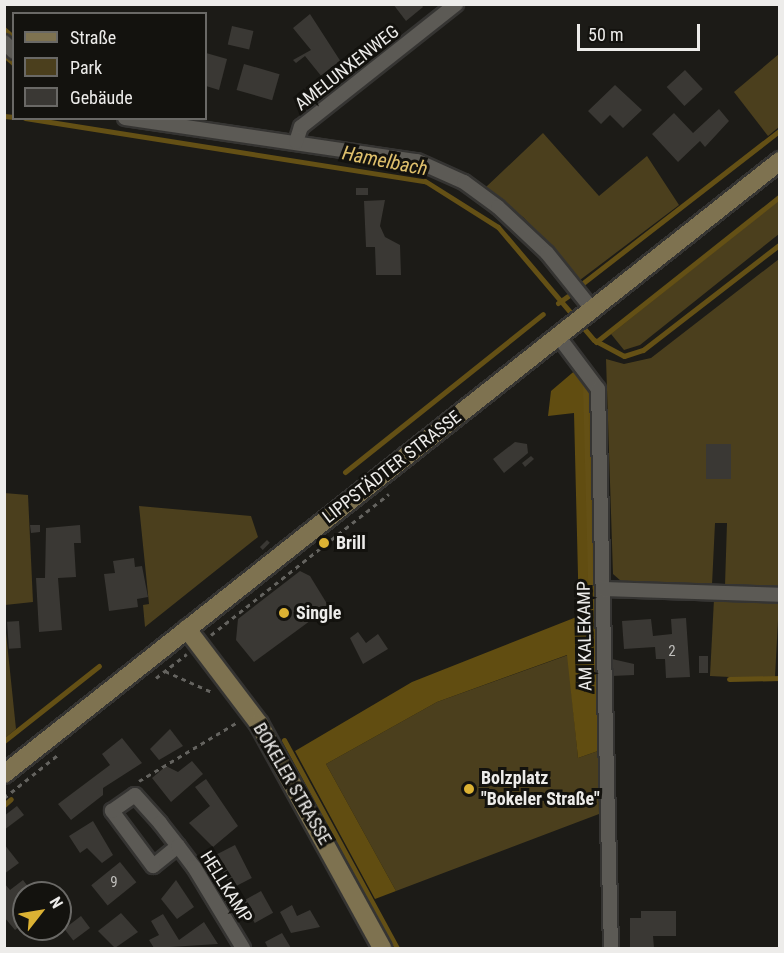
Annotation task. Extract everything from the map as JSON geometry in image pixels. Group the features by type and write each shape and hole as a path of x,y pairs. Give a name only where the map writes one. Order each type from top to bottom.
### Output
{"street":[{"name":"AMELUNXENWEG","path":"296,142 301,128 456,4"},
{"path":"139,120 417,161 464,182 518,224 591,310"},
{"name":"LIPPSTÄDTER STRASSE","path":"4,774 780,161"},
{"name":"AM KALEKAMP","path":"563,332 598,389 611,948"},
{"path":"603,589 780,595"},
{"name":"BOKELER STRASSE","path":"187,629 259,724 382,948"},
{"name":"HELLKAMP","path":"178,846 153,866 112,811 135,795 178,846 243,948"}],"path":[{"path":"135,795 148,771 240,720"}],"green space":[{"path":"779,54 779,127 768,136 734,92"},
{"path":"543,133 599,196 647,156 679,205 580,280 524,218 486,187"},
{"path":"779,200 779,234 640,345 624,350 611,334"},
{"path":"779,259 779,587 725,585 727,523 715,523 712,585 621,581 613,574 606,359 624,364 651,358"},
{"path":"4,493 28,495 33,602 5,605"},
{"path":"139,506 251,516 258,537 145,627 143,605 149,604"},
{"path":"714,599 779,602 775,679 710,676"},
{"path":"5,623 16,729 4,738"},
{"name":"Bolzplatz \"Bokeler Straße\"","path":"568,655 578,758 598,751 599,814 396,891 326,764 437,702"}],"shaded area":[{"path":"578,368 593,393 598,751 578,758 567,655 437,702 326,764 396,891 375,899 295,751 412,682 579,616 574,413 548,416 551,391"}],"building":[{"path":"393,4 421,4 423,7 406,21"},
{"path":"310,14 341,62 322,77 305,56 296,63 293,60 311,50 293,28"},
{"path":"232,26 253,31 249,49 228,45"},
{"path":"207,53 227,59 219,90 207,86"},
{"path":"244,64 280,74 272,100 237,90"},
{"path":"685,70 703,89 684,106 667,87"},
{"path":"615,85 642,110 623,128 610,115 601,124 588,111"},
{"path":"719,109 729,121 705,147 700,141 678,162 652,134 674,113 693,133"},
{"path":"356,188 368,188 368,195 356,195"},
{"path":"385,200 380,226 385,237 400,245 401,275 376,275 375,247 366,247 364,201"},
{"path":"515,442 527,444 528,453 504,473 493,459"},
{"path":"706,444 731,444 731,479 706,479"},
{"path":"531,456 534,459 525,467 522,463"},
{"path":"30,525 40,525 40,532 31,533"},
{"path":"80,525 81,543 74,543 76,577 58,578 62,630 39,632 36,578 45,578 46,528"},
{"path":"267,540 270,543 263,550 260,547"},
{"path":"134,558 135,567 142,566 148,597 137,599 138,607 109,611 104,574 115,573 113,561"},
{"name":"Single","path":"300,571 310,576 329,607 254,662 236,640 238,619"},
{"path":"686,618 690,677 666,678 665,659 656,659 655,647 624,649 622,621 651,619 653,636 672,634 671,619"},
{"path":"19,621 21,648 9,649 7,622"},
{"path":"358,632 366,643 378,634 388,649 363,664 350,638"},
{"path":"699,656 708,656 708,673 699,673"},
{"path":"612,659 634,664 634,675 612,676"},
{"path":"170,729 183,746 159,760 150,749"},
{"path":"122,738 142,763 103,788 103,795 71,820 58,804 110,765 102,754"},
{"path":"192,761 203,774 171,802 152,778 166,766 178,772"},
{"path":"206,779 238,826 213,847 189,823 210,806 195,787"},
{"path":"17,806 24,815 4,830 4,816"},
{"path":"93,821 113,855 102,863 87,848 80,853 69,836"},
{"path":"4,844 19,863 4,874"},
{"path":"235,845 252,878 231,888 215,855"},
{"path":"120,862 136,882 108,905 91,885"},
{"path":"176,880 194,907 177,919 161,899"},
{"path":"4,883 10,890 12,888 12,926 4,917"},
{"path":"261,891 273,913 255,923 243,901"},
{"path":"292,905 297,916 310,910 320,927 291,933 280,912"},
{"path":"641,911 676,911 676,936 653,936 654,948 630,948 630,918 641,918"},
{"path":"121,913 138,932 115,948 98,931"},
{"path":"163,914 179,940 204,922 218,944 154,948 149,940 159,935 151,921"},
{"path":"81,916 90,928 73,941 72,923"},
{"path":"282,933 291,948 268,948 265,942"}],"waterway":[{"path":"4,29 12,36"},
{"path":"4,55 12,62"},
{"name":"Hamelbach","path":"4,116 12,117"},
{"name":"Hamelbach","path":"38,120 425,181 498,227 594,340 624,356 643,350 780,244"},
{"path":"583,283 780,130"},
{"path":"596,342 780,196"},
{"name":"Hamelbach","path":"558,303 568,296"},
{"path":"345,472 543,314"},
{"path":"585,386 593,687"},
{"path":"4,741 99,666"},
{"path":"729,679 780,678"},
{"path":"284,740 397,948"},
{"path":"4,805 11,799"}],"place":[{"name":"Brill","path":"324,543"},
{"name":"Single","path":"284,613"},
{"name":"Bolzplatz \"Bokeler Straße\"","path":"469,789"}]}
